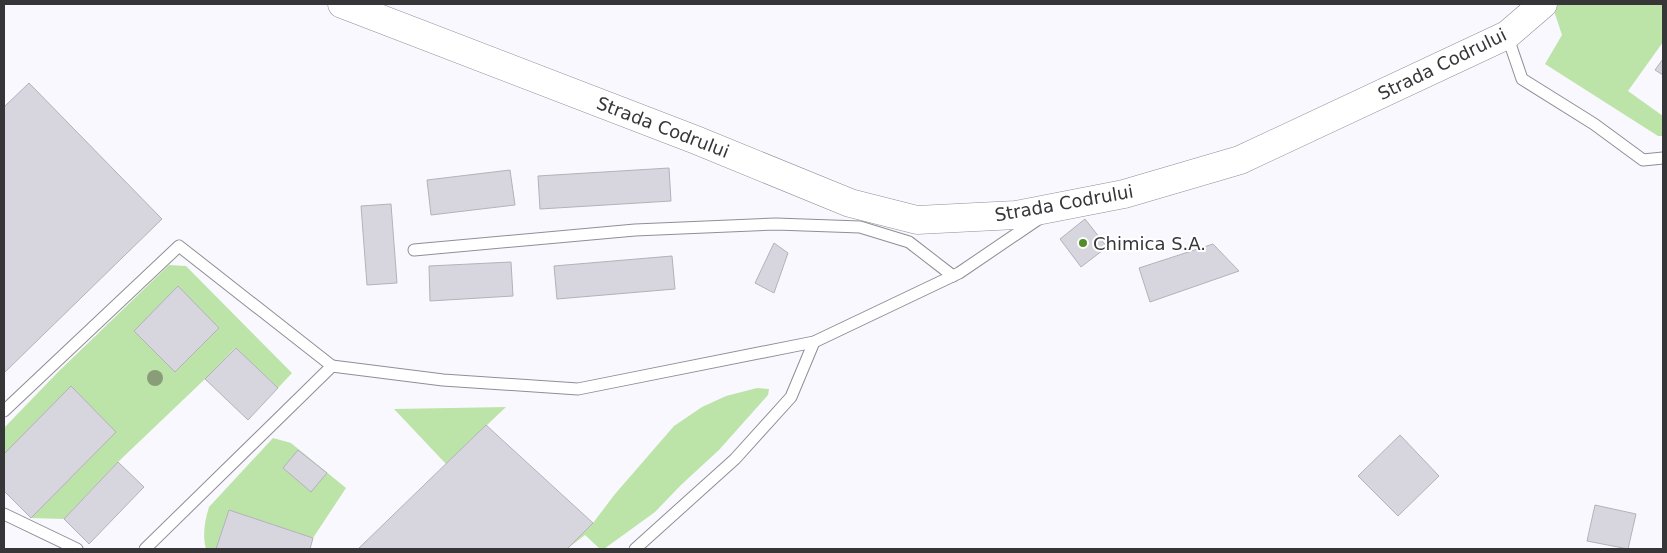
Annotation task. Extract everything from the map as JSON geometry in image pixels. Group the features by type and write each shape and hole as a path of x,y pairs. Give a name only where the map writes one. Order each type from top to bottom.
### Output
{"street":[{"name":"Strada Codrului","path":"342,4 696,140 850,203 917,220 1016,215 1124,194 1240,160 1507,35 1543,4"}],"lane":[{"path":"1507,35 1522,79 1594,124 1643,160 1663,158"},
{"path":"4,411 179,246 332,366 443,380 578,389 814,342 953,276 1056,207"},
{"path":"414,250 654,229 776,224 860,227 909,242 953,276"},
{"path":"635,549 735,459 791,397 814,342"},
{"path":"145,549 332,366"},
{"path":"4,514 77,549"}],"green space":[{"path":"1553,4 1663,4 1663,42 1628,91 1663,116 1663,136 1658,136 1545,64 1562,35"},
{"path":"169,265 186,266 292,373 278,388 235,348 118,462 64,519 31,518 4,491 4,428 58,372"},
{"path":"757,388 769,389 768,395 719,450 655,512 604,549 600,549 585,535 567,549 593,523 615,494 674,426 702,407 726,396"},
{"path":"506,407 446,464 394,409"},
{"path":"273,438 291,443 346,488 313,538 229,510 216,549 206,549 204,528 209,507"}],"building":[{"path":"1663,59 1663,75 1655,70"},
{"path":"29,83 162,219 4,373 4,107"},
{"path":"669,168 671,201 540,209 538,176"},
{"path":"510,170 515,205 431,215 427,180"},
{"path":"391,204 397,283 367,285 361,206"},
{"name":"Chimica S.A.","path":"1085,219 1107,247 1081,267 1060,239"},
{"path":"774,243 788,253 774,293 755,283"},
{"path":"1213,244 1239,271 1150,302 1139,268"},
{"path":"672,256 675,289 557,299 554,266"},
{"path":"511,262 513,296 430,301 429,266"},
{"path":"178,286 219,328 175,372 134,331"},
{"path":"236,348 278,388 248,420 205,379"},
{"path":"71,386 116,432 31,518 4,491 4,454"},
{"path":"486,425 593,523 567,549 358,549"},
{"path":"1400,435 1439,476 1398,516 1358,476"},
{"path":"298,450 327,473 311,492 283,468"},
{"path":"118,462 144,487 89,544 64,519"},
{"path":"1595,505 1636,514 1628,549 1587,541"},
{"path":"229,510 313,538 310,549 216,549"}],"place":[{"name":"Chimica S.A.","path":"1083,243"}]}
